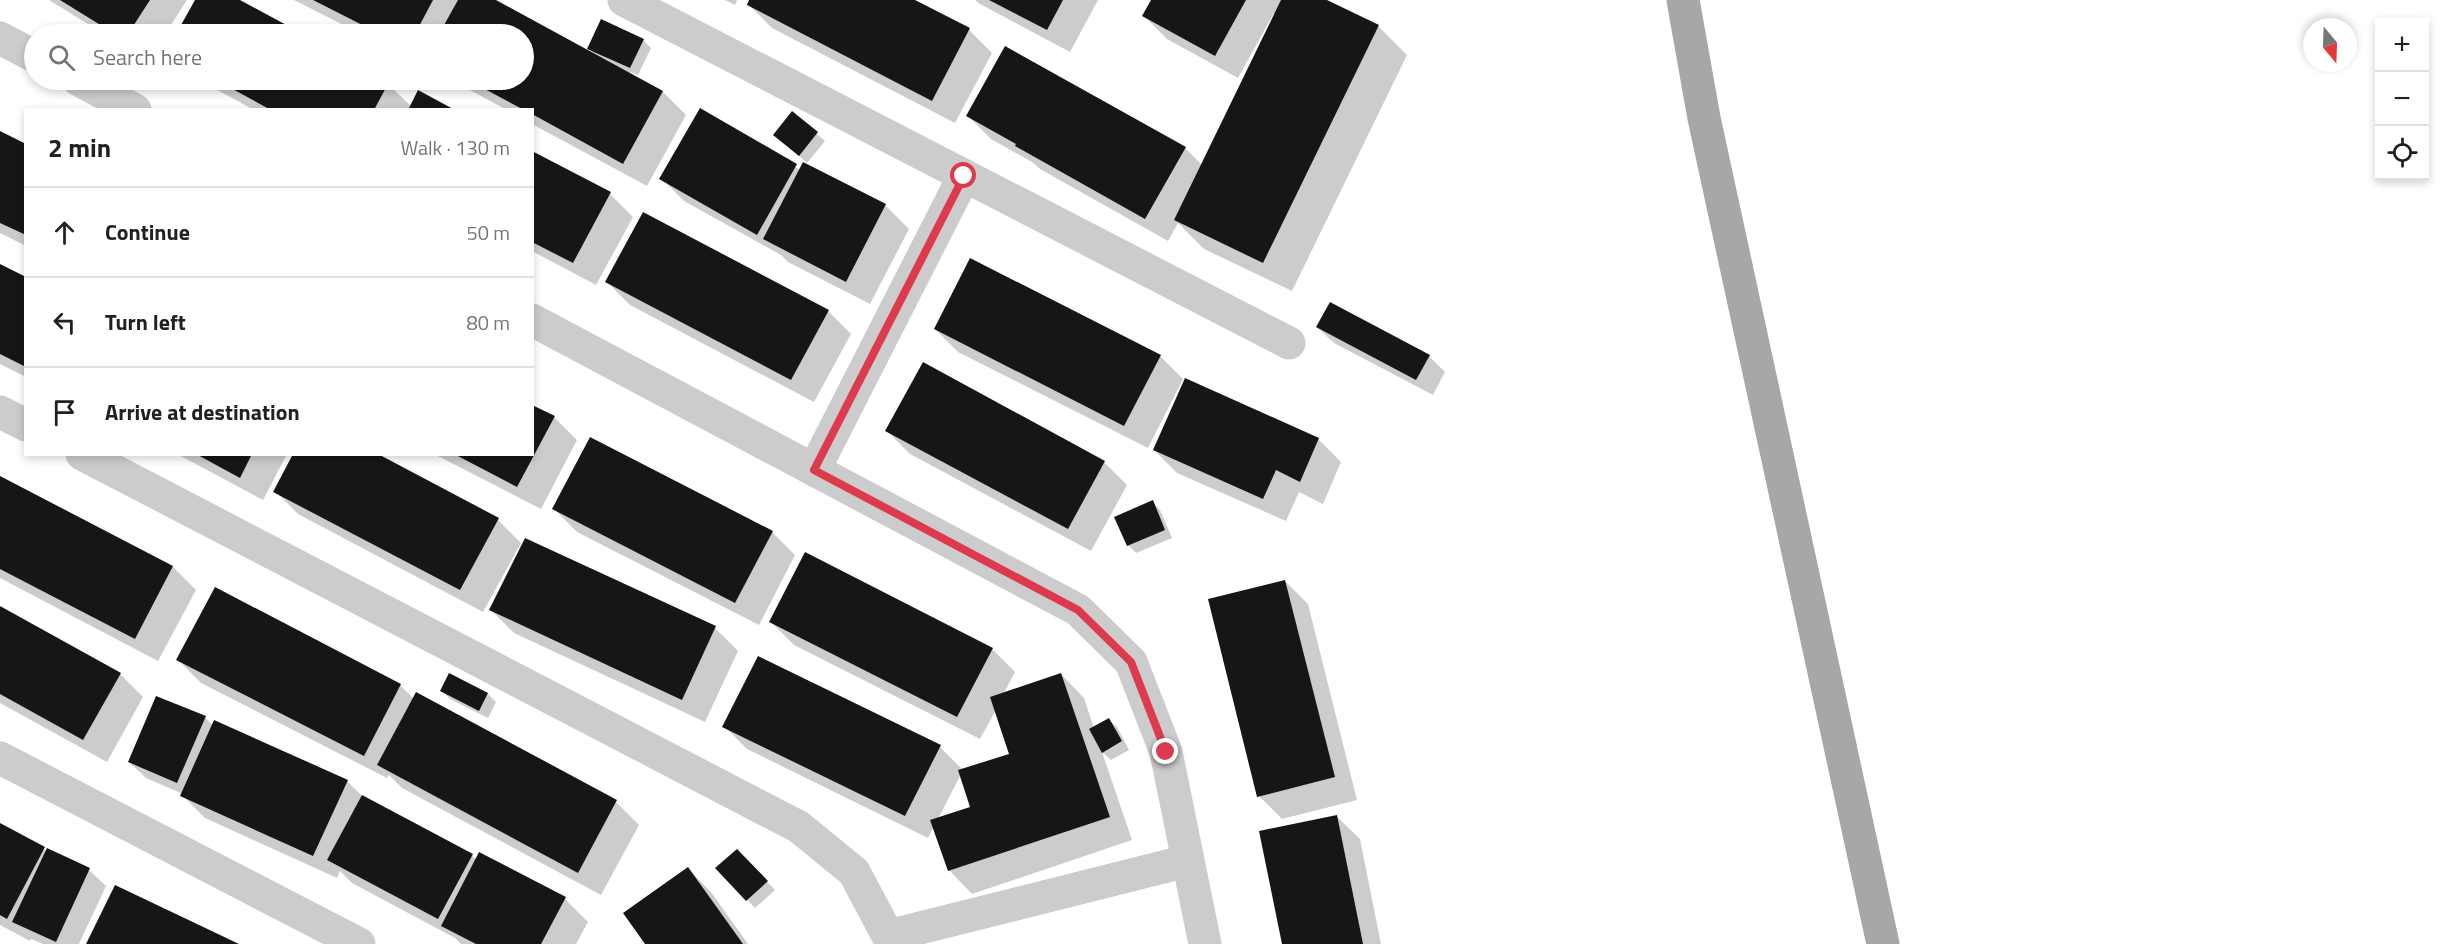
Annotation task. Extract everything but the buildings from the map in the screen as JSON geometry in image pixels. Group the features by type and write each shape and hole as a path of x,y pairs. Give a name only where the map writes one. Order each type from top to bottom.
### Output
{"main road":[{"path":"1666,0 1704,118"},
{"path":"1683,0 1704,118 1883,944"}],"street":[{"path":"624,0 1289,343"},
{"path":"0,38 24,51"},
{"path":"98,90 131,108"},
{"path":"814,470 964,176"},
{"path":"534,321 1078,610 1131,662 1166,752 1205,944"},
{"path":"0,412 24,424"},
{"path":"86,456 799,827 854,872 889,940 1187,861"},
{"path":"0,758 359,944"}],"route":[{"path":"964,176 814,470 1078,610 1131,662 1166,752"}]}
